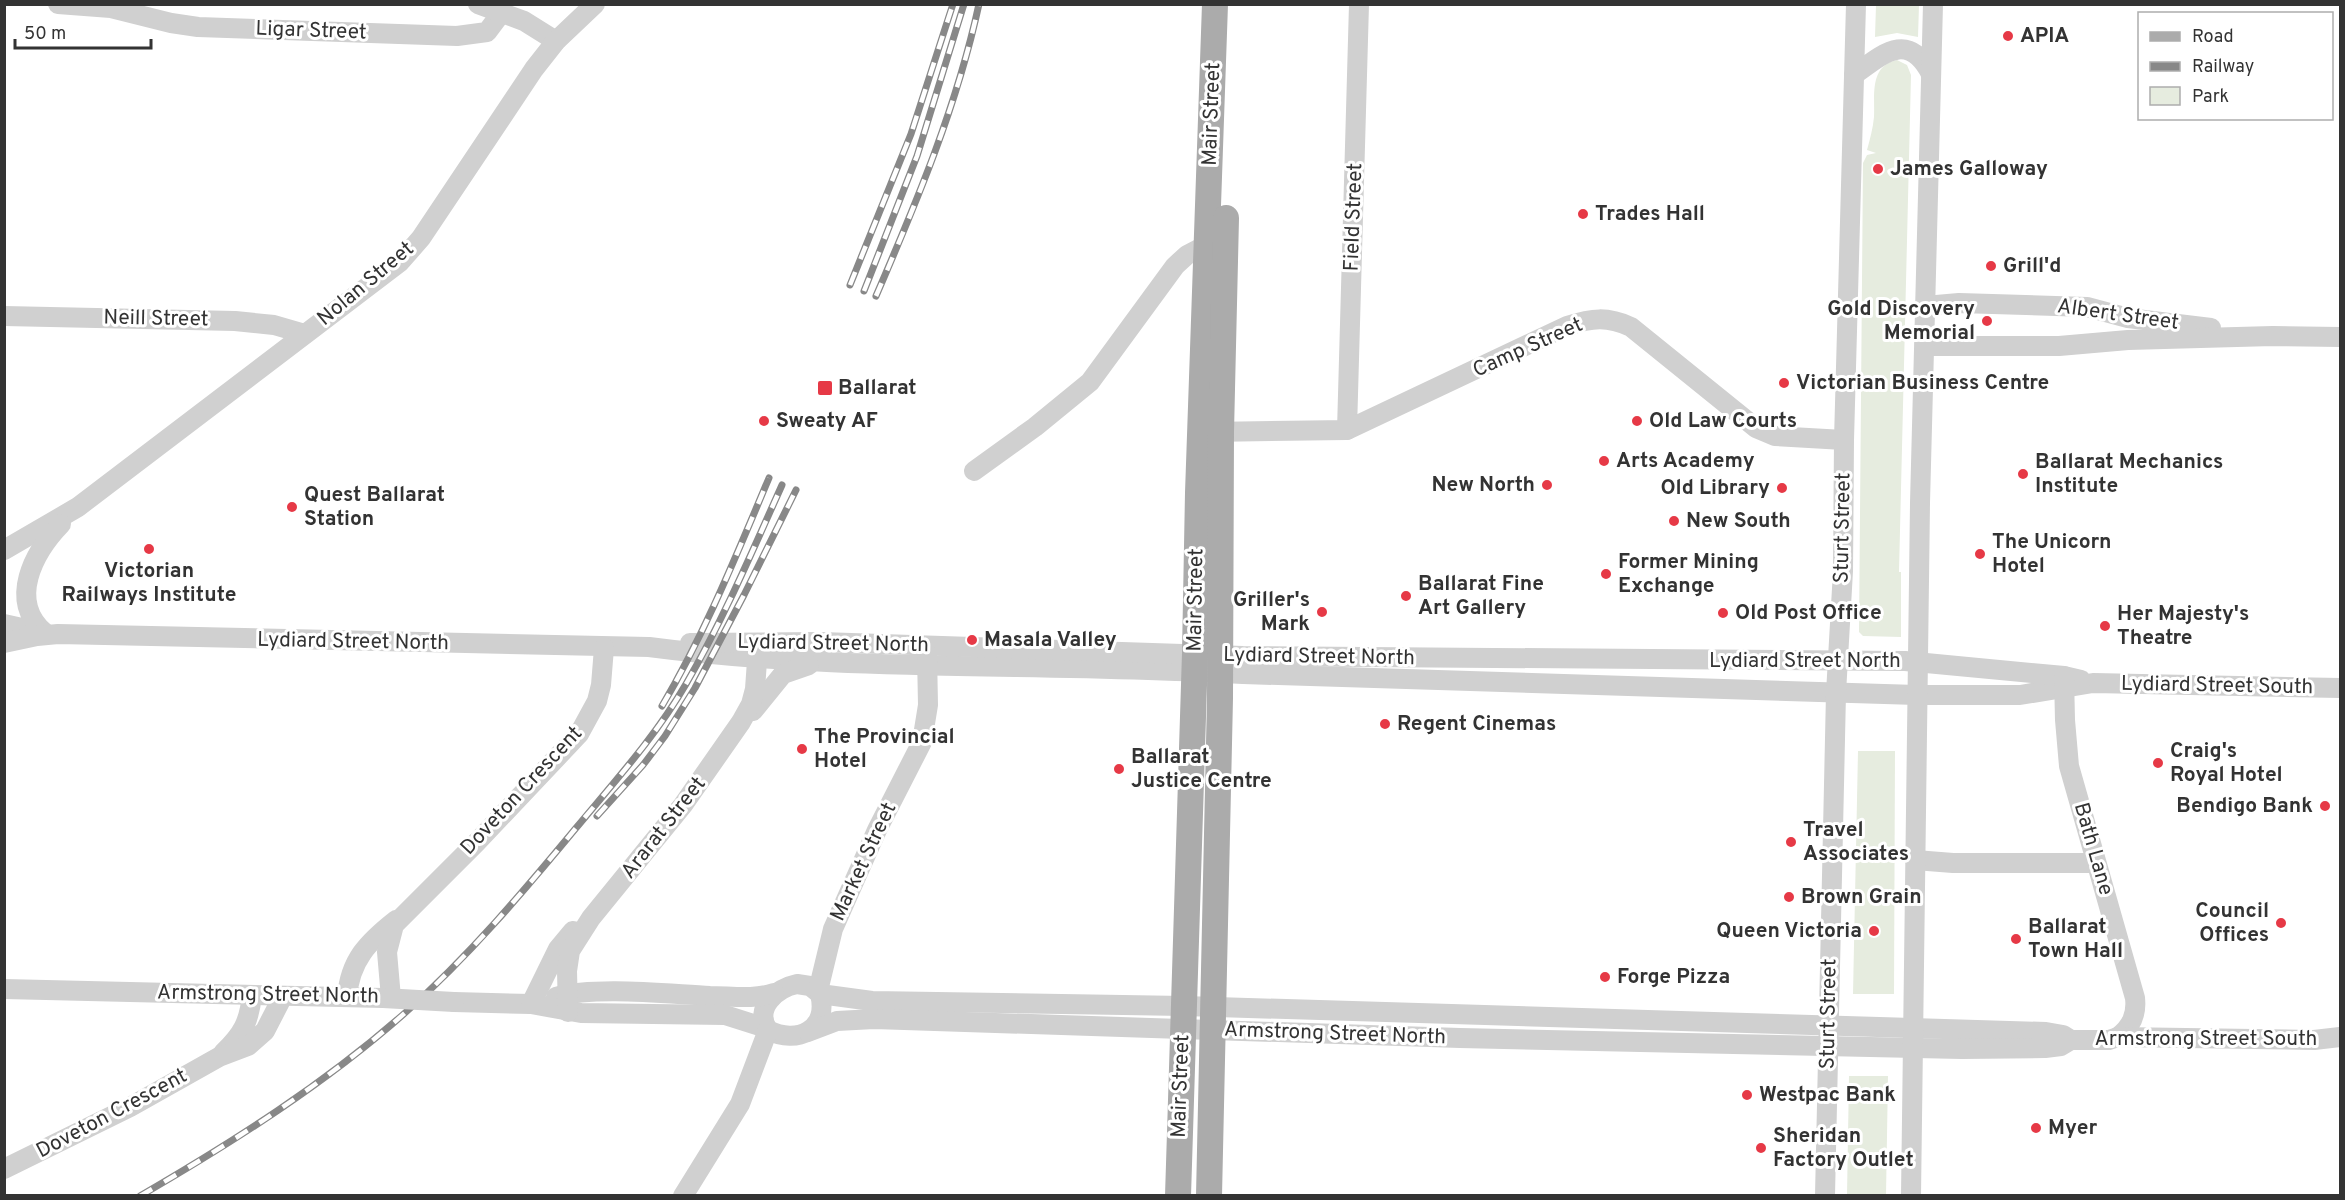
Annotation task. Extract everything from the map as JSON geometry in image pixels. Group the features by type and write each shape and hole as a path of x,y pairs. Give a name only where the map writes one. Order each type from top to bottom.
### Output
{"main road":[{"name":"Mair Street","path":"1209,1196 1220,664 1211,432 1208,244 1215,4"},
{"name":"Mair Street","path":"1178,1196 1195,662 1211,432 1233,4"}],"street":[{"name":"Ligar Street","path":"57,4 116,6 171,23 198,27 442,36 488,32 502,12"},
{"path":"478,4 524,21 556,41"},
{"name":"Nolan Street","path":"4,550 78,507 400,261 416,245 520,88 556,41 595,4"},
{"name":"Field Street","path":"1347,430 1359,4"},
{"name":"Sturt Street","path":"1825,1196 1836,693 1843,571 1844,440 1856,4"},
{"path":"1911,1196 1917,695 1933,4"},
{"path":"1854,75 1885,53 1896,49 1916,54 1931,74"},
{"path":"974,471 1081,391 1099,372 1174,266 1186,255 1208,244"},
{"name":"Albert Street","path":"1925,306 1959,303 2086,307 2128,318 2273,336"},
{"name":"Neill Street","path":"4,316 235,321 274,325 305,334"},
{"name":"Camp Street","path":"1211,432 1347,430 1567,326 1585,321 1607,319 1616,320 1630,327 1756,428 1775,436 1844,440"},
{"name":"Albert Street","path":"1925,346 2059,346 2128,340 2273,336 2340,337"},
{"name":"Nolan Street","path":"51,633 35,624 28,608 26,594 28,577 41,547 78,507"},
{"name":"Lydiard Street North","path":"4,624 51,633 604,648 757,650 927,645 1220,664 1917,695"},
{"name":"Lydiard Street North","path":"4,644 51,633"},
{"name":"Market Street","path":"819,993 833,929 877,830 922,742 928,705 927,645"},
{"name":"Doveton Crescent","path":"347,997 350,975 365,948 477,843 579,734 597,701 601,685 604,648"},
{"name":"Lydiard Street North","path":"757,650 821,663 927,666 1074,667 1195,662"},
{"name":"Ararat Street","path":"568,1003 567,963 570,951 591,918 684,805 733,734 751,704 755,689 757,650"},
{"name":"Lydiard Street North","path":"1220,664 1600,660 1918,662"},
{"name":"Lydiard Street South","path":"1918,662 2093,683 2340,688"},
{"name":"Ararat Street","path":"733,734 783,674 821,663"},
{"name":"Lydiard Street South","path":"1917,695 2012,696 2064,681"},
{"name":"Bath Lane","path":"2064,681 2067,755 2135,998 2134,1018 2118,1037"},
{"path":"1915,860 1953,863 2096,863"},
{"name":"Doveton Crescent","path":"388,996 388,943 394,926 402,915"},
{"name":"Ararat Street","path":"531,1004 558,949 574,930 591,918"},
{"path":"683,1196 740,1104 767,1029 763,1016 764,1010 774,993 797,984 810,986 819,993 822,1012 808,1032 796,1036 784,1036 767,1029"},
{"name":"Armstrong Street North","path":"4,989 283,996 388,996 454,1002 568,1003 724,1015 767,1029"},
{"name":"Armstrong Street North","path":"568,1003 624,993 748,997 774,993"},
{"name":"Armstrong Street North","path":"819,993 872,1001 1067,1004 1184,1017 1460,1038 1828,1046"},
{"name":"Doveton Crescent","path":"219,1057 244,1029 250,1013 252,995"},
{"name":"Doveton Crescent","path":"4,1169 130,1107 219,1057 243,1049 261,1036 273,1018 283,996"},
{"path":"1067,1004 1067,1024"},
{"path":"1460,1038 1461,1015"},
{"name":"Armstrong Street North","path":"1213,1019 1461,1015 1829,1026"},
{"name":"Armstrong Street North","path":"808,1032 837,1021 858,1019 1067,1024 1184,1017"},
{"name":"Armstrong Street South","path":"1829,1026 2046,1032 2063,1035 2071,1040"},
{"name":"Armstrong Street South","path":"1828,1046 2045,1048 2061,1046 2071,1040 2109,1040 2118,1037 2314,1040 2340,1036"}],"green space":[{"path":"1876,5 1919,5 1918,37 1897,33 1875,37"},
{"path":"1897,60 1907,65 1911,75 1899,572 1901,572 1901,637 1863,636 1859,632 1863,163 1867,155 1876,153 1867,150 1874,121 1875,82 1882,68"},
{"path":"1858,751 1895,751 1894,994 1853,994"},
{"path":"1849,1076 1888,1076 1886,1195 1847,1195"}],"railway":[{"path":"850,285 911,134 953,4"},
{"path":"864,291 917,156 964,4"},
{"path":"876,296 935,153 970,42 979,4"},
{"path":"662,706 706,622 769,478"},
{"path":"140,1196 244,1133 344,1063 429,991 495,923 620,775 674,703 700,660 725,611 782,485"},
{"path":"597,816 643,765 665,736 695,688 796,490"}],"place":[{"name":"APIA","path":"2008,36"},
{"name":"James Galloway","path":"1878,169"},
{"name":"Trades Hall","path":"1583,214"},
{"name":"Grill'd","path":"1991,266"},
{"name":"Gold Discovery Memorial","path":"1987,321"},
{"name":"Victorian Business Centre","path":"1784,383"},
{"name":"Ballarat","path":"825,388"},
{"name":"Sweaty AF","path":"764,421"},
{"name":"Old Law Courts","path":"1637,421"},
{"name":"Arts Academy","path":"1604,461"},
{"name":"Ballarat Mechanics Institute","path":"2023,474"},
{"name":"New North","path":"1547,485"},
{"name":"Old Library","path":"1782,488"},
{"name":"Quest Ballarat Station","path":"292,507"},
{"name":"New South","path":"1674,521"},
{"name":"Victorian Railways Institute","path":"149,549"},
{"name":"The Unicorn Hotel","path":"1980,554"},
{"name":"Former Mining Exchange","path":"1606,574"},
{"name":"Ballarat Fine Art Gallery","path":"1406,596"},
{"name":"Griller's Mark","path":"1322,612"},
{"name":"Old Post Office","path":"1723,613"},
{"name":"Her Majesty's Theatre","path":"2105,626"},
{"name":"Masala Valley","path":"972,640"},
{"name":"Regent Cinemas","path":"1385,724"},
{"name":"The Provincial Hotel","path":"802,749"},
{"name":"Craig's Royal Hotel","path":"2158,763"},
{"name":"Ballarat Justice Centre","path":"1119,769"},
{"name":"Bendigo Bank","path":"2325,806"},
{"name":"Travel Associates","path":"1791,842"},
{"name":"Brown Grain","path":"1789,897"},
{"name":"Council Offices","path":"2281,923"},
{"name":"Queen Victoria","path":"1874,931"},
{"name":"Ballarat Town Hall","path":"2016,939"},
{"name":"Forge Pizza","path":"1605,977"},
{"name":"Westpac Bank","path":"1747,1095"},
{"name":"Myer","path":"2036,1128"},
{"name":"Sheridan Factory Outlet","path":"1761,1148"}]}
